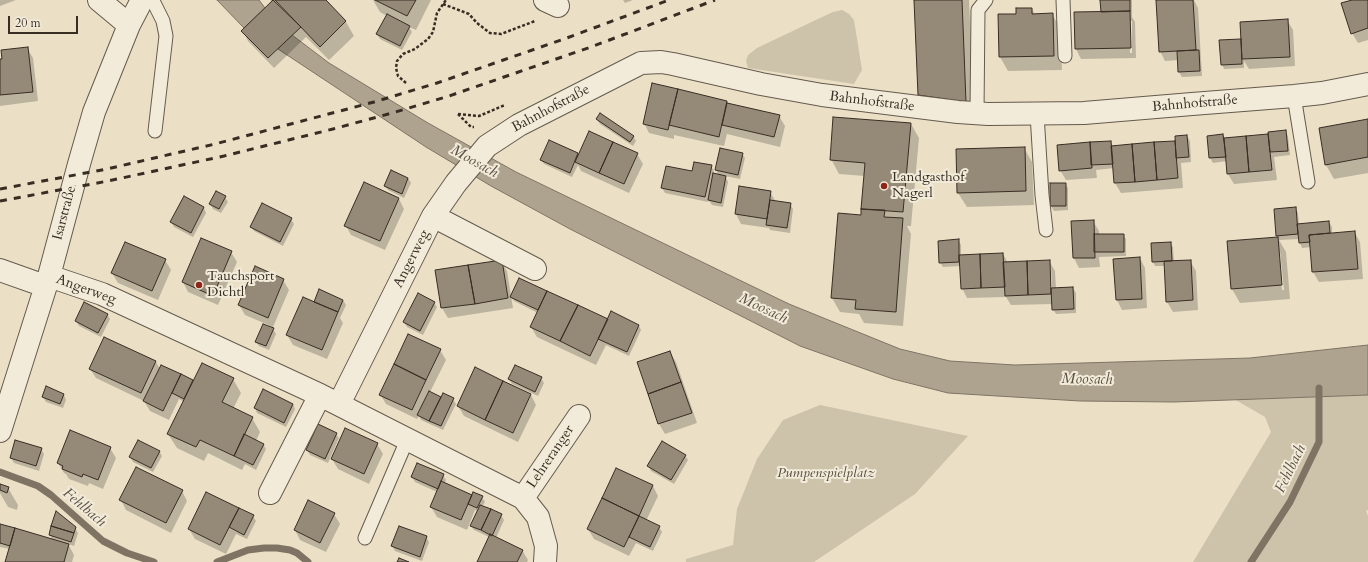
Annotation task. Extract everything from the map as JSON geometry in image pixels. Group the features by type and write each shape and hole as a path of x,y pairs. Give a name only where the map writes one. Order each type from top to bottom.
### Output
{"street":[{"path":"99,0 129,25"},
{"name":"Isarstraße","path":"0,431 47,281 94,112 129,25 142,0"},
{"name":"Bahnhofstraße","path":"433,216 456,183 483,137 519,125 641,63 661,62 673,64 761,84 882,104 977,113 1084,113 1294,96 1322,93 1368,84"},
{"name":"Angerweg","path":"339,404 433,216 535,269"},
{"name":"Angerweg","path":"0,270 47,281 77,285 108,296 320,394 407,440 523,498 538,517 546,546 545,562"},
{"path":"270,493 320,394"},
{"name":"Lehreranger","path":"523,498 580,416"}],"lane":[{"path":"151,0 154,2 163,21 166,36 155,131"},
{"path":"977,113 978,10 986,0"},
{"path":"1063,0 1065,56"},
{"path":"1294,96 1308,182"},
{"path":"1037,114 1042,195 1046,230"},
{"path":"365,538 407,440"}],"path":[{"path":"406,83 398,76 396,68 397,61 403,54 415,49 428,39 433,32 437,13 446,0"},
{"path":"443,4 469,14 477,23 490,33 501,34 548,16 551,3"},
{"path":"458,114 483,137"}],"green space":[{"path":"842,10 849,14 854,20 862,70 854,84 748,68 746,61 748,55 757,48 833,12"},
{"path":"1368,395 1368,510 1366,511 1368,516 1368,562 1193,562 1271,432 1265,417 1234,399"},
{"name":"Pumpenspielplatz","path":"820,405 968,436 915,494 814,562 686,562 686,559 733,545 737,509 757,459 783,420"}],"water":[{"path":"217,0 259,0 265,8 244,28"},
{"name":"Moosach","path":"292,35 329,63 428,123 516,172 789,304 900,349 950,361 1015,365 1250,358 1368,345 1368,395 1174,402 1080,401 948,393 893,379 800,346 570,229 491,186 426,147 278,49"}],"building":[{"path":"273,0 301,27 268,58 241,31"},
{"path":"275,0 326,0 346,21 320,47"},
{"path":"375,0 416,0 407,16"},
{"path":"914,0 962,0 966,102 918,95"},
{"path":"1100,0 1130,0 1130,11 1101,12"},
{"path":"1156,0 1193,0 1196,50 1159,52"},
{"path":"1352,0 1368,0 1368,28 1351,34 1341,3"},
{"path":"1016,8 1032,8 1032,14 1053,13 1054,56 999,57 998,14 1016,14"},
{"path":"1130,11 1131,48 1075,49 1074,12"},
{"path":"387,14 410,26 400,46 376,34"},
{"path":"1288,19 1290,57 1242,59 1240,22"},
{"path":"1241,39 1242,64 1221,65 1219,40"},
{"path":"28,47 33,92 0,95 1,50"},
{"path":"1199,50 1200,71 1178,72 1177,51"},
{"path":"652,83 678,89 668,130 643,124"},
{"path":"678,89 727,101 719,137 669,125"},
{"path":"727,103 780,115 774,137 722,125"},
{"path":"600,113 634,136 630,142 596,119"},
{"name":"Landgasthof Nagerl","path":"833,117 911,123 903,212 861,209 865,163 830,160"},
{"path":"1368,119 1368,157 1325,165 1319,128"},
{"path":"1286,130 1288,151 1270,152 1268,132"},
{"path":"589,131 613,142 599,173 575,162"},
{"path":"1223,134 1226,157 1209,158 1207,136"},
{"path":"1268,134 1272,170 1249,172 1246,136"},
{"path":"1187,135 1189,157 1176,158 1175,136"},
{"path":"1246,136 1249,172 1227,174 1224,138"},
{"path":"549,140 578,153 570,173 540,160"},
{"path":"1111,141 1113,164 1091,165 1090,142"},
{"path":"1175,141 1178,178 1157,180 1154,142"},
{"path":"613,142 638,153 624,184 599,173"},
{"path":"1090,142 1092,168 1059,171 1057,145"},
{"path":"1154,142 1157,180 1135,182 1132,144"},
{"path":"1132,144 1135,182 1114,183 1111,146"},
{"path":"1025,147 1026,191 957,193 956,149"},
{"path":"720,148 743,153 738,175 715,170"},
{"path":"694,162 712,165 705,197 661,188 666,166 692,171"},
{"path":"391,170 408,178 402,194 384,186"},
{"path":"713,173 726,176 721,203 708,200"},
{"path":"364,182 399,198 380,241 344,226"},
{"path":"1050,183 1066,183 1066,206 1050,206"},
{"path":"739,186 771,191 767,219 735,214"},
{"path":"216,191 226,196 219,209 209,204"},
{"path":"184,196 204,207 191,233 170,222"},
{"path":"770,200 791,203 787,228 766,225"},
{"path":"262,203 292,218 280,242 250,227"},
{"path":"1296,207 1298,234 1276,236 1274,209"},
{"path":"861,209 885,210 884,217 903,218 896,312 855,309 856,300 831,298 838,213 861,215"},
{"path":"1094,220 1095,258 1073,258 1071,221"},
{"path":"1329,221 1330,233 1309,235 1310,242 1299,243 1297,224"},
{"path":"1355,231 1358,269 1312,272 1309,235"},
{"path":"1094,234 1124,234 1124,252 1094,252"},
{"path":"1278,237 1282,285 1231,289 1227,241"},
{"path":"201,238 232,251 213,296 182,282"},
{"path":"959,239 959,262 939,263 938,241"},
{"path":"125,242 166,259 152,291 111,273"},
{"path":"1171,242 1172,261 1152,262 1151,243"},
{"path":"1003,253 1005,287 981,288 980,254"},
{"path":"980,254 981,288 961,289 959,255"},
{"path":"1140,257 1142,299 1116,300 1113,259"},
{"path":"502,260 508,298 475,304 468,265"},
{"path":"1050,260 1051,294 1028,295 1027,261"},
{"path":"1191,260 1193,300 1166,302 1164,261"},
{"path":"1027,261 1028,295 1005,296 1003,262"},
{"path":"468,265 475,304 441,308 435,270"},
{"path":"255,266 284,279 268,318 238,305"},
{"path":"519,278 547,291 538,310 510,297"},
{"path":"1073,287 1074,309 1052,310 1051,288"},
{"path":"319,289 343,300 338,312 314,302"},
{"path":"547,291 578,305 560,341 530,327"},
{"path":"418,293 435,302 420,331 403,322"},
{"path":"303,297 338,312 322,350 286,335"},
{"path":"84,302 108,314 98,333 75,321"},
{"path":"578,305 608,319 590,356 560,341"},
{"path":"611,311 639,325 627,352 598,339"},
{"path":"263,324 274,328 266,346 255,342"},
{"path":"408,334 441,349 426,380 394,364"},
{"path":"104,337 156,361 141,393 89,369"},
{"path":"670,351 681,382 648,394 637,362"},
{"path":"202,363 234,378 222,402 253,417 234,456 200,440 196,447 167,434"},
{"path":"394,364 426,380 412,410 379,395"},
{"path":"161,365 181,374 163,411 143,401"},
{"path":"515,365 542,377 535,392 508,379"},
{"path":"475,367 503,381 485,420 457,406"},
{"path":"181,374 193,380 184,399 172,393"},
{"path":"503,381 531,394 513,433 485,420"},
{"path":"681,382 692,413 658,424 648,394"},
{"path":"46,386 64,394 60,404 42,397"},
{"path":"263,389 293,404 284,423 254,408"},
{"path":"429,391 441,397 429,421 417,415"},
{"path":"443,393 454,398 441,426 429,421"},
{"path":"318,424 337,433 325,459 306,450"},
{"path":"345,428 378,443 364,474 331,459"},
{"path":"70,430 111,447 98,480 83,474 82,477 62,469 63,466 57,463"},
{"path":"244,434 264,444 253,465 234,456"},
{"path":"15,440 42,448 36,466 10,458"},
{"path":"138,440 160,451 151,468 129,457"},
{"path":"662,441 686,455 671,480 647,466"},
{"path":"417,463 444,474 438,489 411,477"},
{"path":"136,467 183,490 166,523 119,500"},
{"path":"616,468 653,485 639,516 602,498"},
{"path":"441,481 472,495 461,520 430,507"},
{"path":"0,484 9,487 7,493 0,490"},
{"path":"206,492 239,508 220,545 188,529"},
{"path":"473,492 483,496 477,508 468,504"},
{"path":"602,498 639,516 624,547 587,529"},
{"path":"308,500 335,513 320,543 294,530"},
{"path":"480,505 491,509 481,530 470,526"},
{"path":"239,508 254,515 244,535 229,527"},
{"path":"491,509 502,514 492,536 481,530"},
{"path":"56,511 76,527 74,533 51,526"},
{"path":"639,516 660,526 650,547 629,537"},
{"path":"0,524 15,528 10,546 0,543"},
{"path":"51,526 74,533 71,542 49,535"},
{"path":"399,526 427,536 420,557 391,546"},
{"path":"15,528 69,544 64,562 5,562"},
{"path":"490,534 523,550 517,562 477,562"},
{"path":"399,558 409,562 397,562"}],"waterway":[{"name":"Fehlbach","path":"1251,562 1290,502 1319,442 1319,388"},
{"name":"Fehlbach","path":"0,472 38,486 51,495 103,541 127,553 154,562"},
{"name":"Fehlbach","path":"217,562 248,550 264,548 290,550 297,553 308,562"}],"railway":[{"path":"0,189 107,169 215,144 374,102 437,83 564,39 669,0"},
{"path":"0,201 108,181 224,156 392,113 449,96 591,47 715,0"}],"place":[{"name":"Landgasthof Nagerl","path":"884,186"},
{"name":"Tauchsport Dichtl","path":"199,285"}]}
